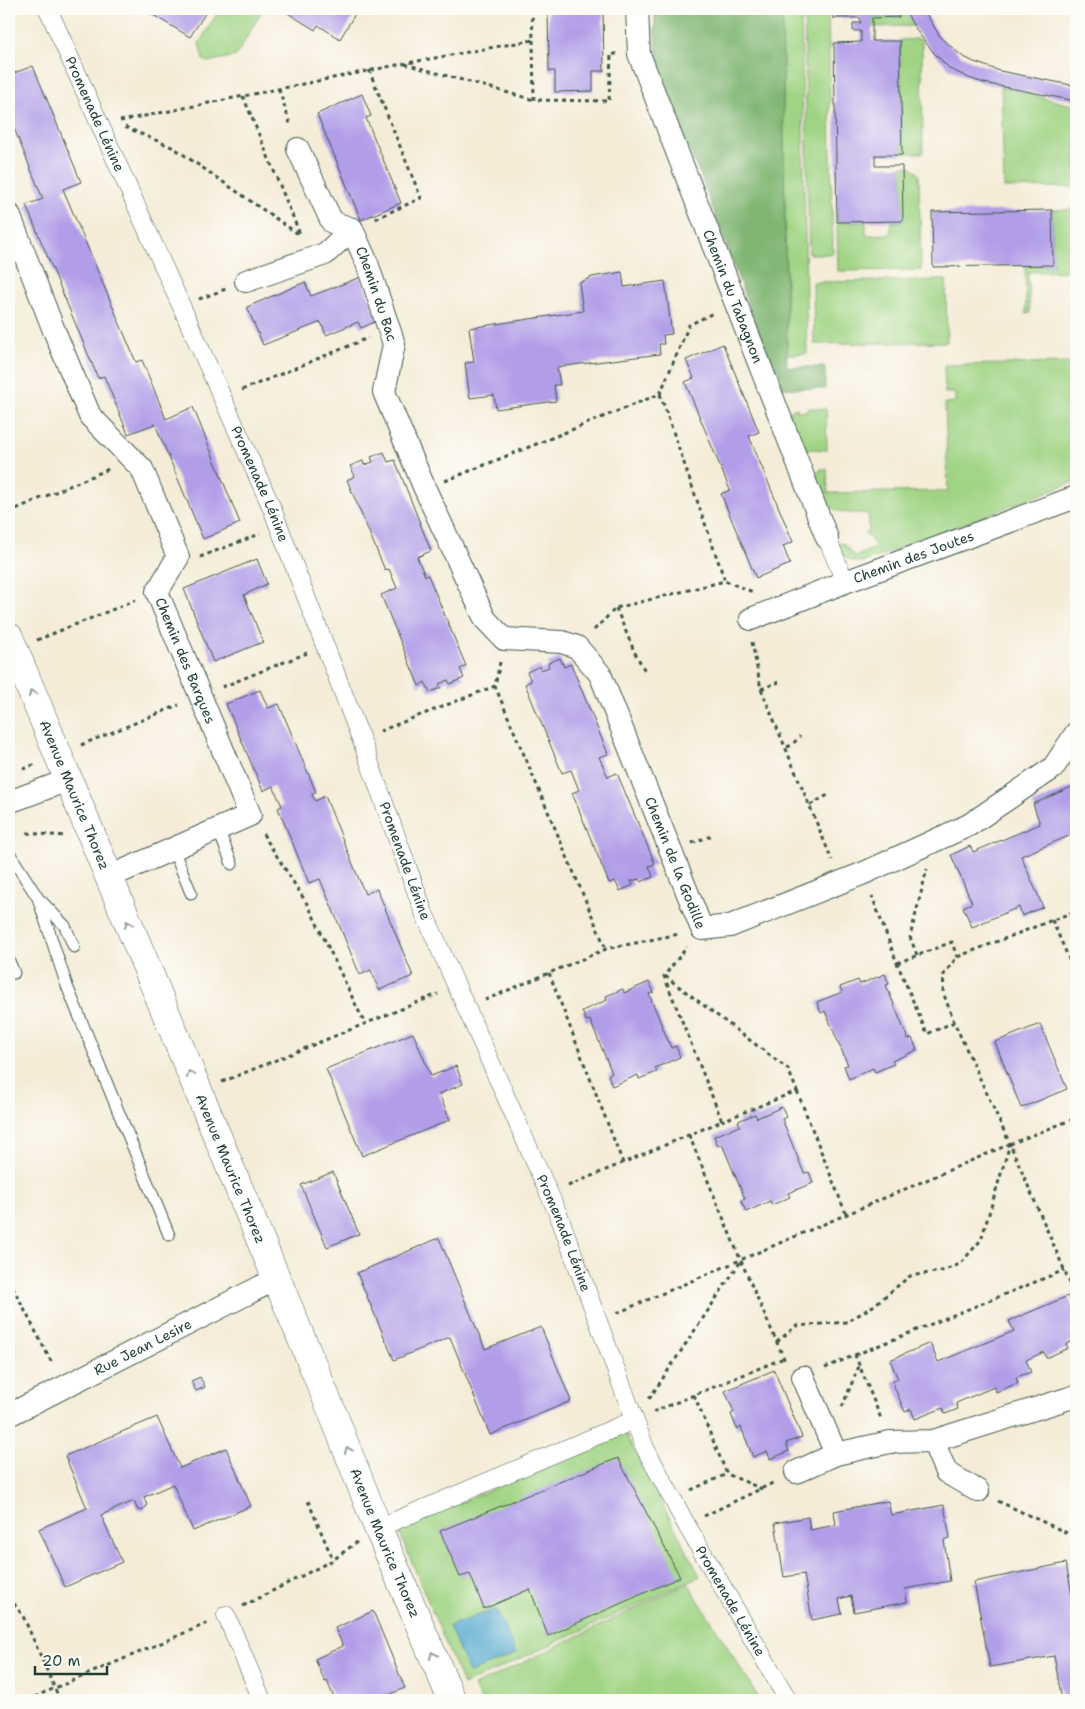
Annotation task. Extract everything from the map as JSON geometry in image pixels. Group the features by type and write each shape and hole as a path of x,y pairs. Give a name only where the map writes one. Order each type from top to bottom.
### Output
{"street":[{"name":"Promenade Lénine","path":"48,9 279,526 361,739 424,914 550,1194 645,1448 686,1524 788,1700"},
{"name":"Chemin du Tabagnon","path":"637,9 639,54 845,582"},
{"name":"Chemin du Bac","path":"298,149 342,226 368,263 394,344 384,392 422,481"},
{"path":"9,214 53,328 90,416 142,469 178,557"},
{"name":"Chemin du Bac","path":"246,281 324,254 342,226"},
{"path":"422,481 485,618 504,639 562,642 578,647"},
{"name":"Chemin des Joutes","path":"751,628 785,605 1076,497"},
{"name":"Chemin des Barques","path":"178,557 157,592 250,815"},
{"name":"Avenue Maurice Thorez","path":"11,643 333,1414 378,1528 452,1700"},
{"name":"Chemin de la Godille","path":"578,647 600,674 702,929 730,926 864,873 969,825 1053,768 1076,733"},
{"path":"9,802 68,780"},
{"path":"109,877 250,815"},
{"name":"Rue Jean Lesire","path":"9,1415 276,1279"},
{"path":"804,1377 833,1445"},
{"path":"796,1472 833,1445 933,1441 1076,1396"},
{"path":"378,1528 634,1420"},
{"path":"933,1441 946,1472 978,1491"},
{"path":"226,1615 262,1700"}],"lane":[{"path":"9,802 9,837"},
{"path":"218,829 232,864"},
{"path":"173,849 191,893"},
{"path":"9,853 38,898 65,926 74,947"},
{"path":"38,898 67,986 169,1235"},
{"path":"9,961 14,973"}],"path":[{"path":"532,9 534,100"},
{"path":"369,70 421,198 342,226 301,236 174,148 112,122 369,70 533,40"},
{"path":"402,64 534,100 609,101 611,54 639,54"},
{"path":"279,89 298,149"},
{"path":"243,96 301,236"},
{"path":"181,305 246,281"},
{"path":"725,581 660,394 689,325 735,303"},
{"path":"222,398 390,329"},
{"path":"422,481 660,394"},
{"path":"9,512 132,459"},
{"path":"178,557 194,559 279,526"},
{"path":"578,647 616,608 725,581 785,605"},
{"path":"11,643 157,592"},
{"path":"616,608 634,651 645,670"},
{"path":"751,628 761,689 787,747 841,882"},
{"path":"504,639 495,686 606,949"},
{"path":"17,772 325,645"},
{"path":"761,689 779,682"},
{"path":"361,739 495,686"},
{"path":"787,747 792,745 800,736"},
{"path":"810,805 828,795"},
{"path":"250,815 309,907 365,1024"},
{"path":"9,831 92,838"},
{"path":"686,846 712,835"},
{"path":"917,955 910,938 933,842"},
{"path":"864,873 897,963 927,1034 954,1022"},
{"path":"1076,911 957,956 944,974 943,992 954,1022 1010,1144 1076,1297"},
{"path":"1052,920 1076,976"},
{"path":"466,1008 606,949 702,929"},
{"path":"664,976 702,929"},
{"path":"897,963 952,942 957,956"},
{"path":"549,973 623,1163"},
{"path":"664,976 788,1070 846,1214"},
{"path":"664,976 722,1121"},
{"path":"198,1091 456,986"},
{"path":"550,1194 797,1091"},
{"path":"598,1320 741,1261 1010,1144 1076,1118"},
{"path":"634,1420 784,1358 741,1261 689,1135"},
{"path":"777,1342 796,1326 847,1322 873,1306 910,1276 942,1271 960,1264 981,1240 1010,1144"},
{"path":"634,1420 741,1261"},
{"path":"804,1377 1065,1270"},
{"path":"9,1280 53,1365"},
{"path":"855,1355 890,1442"},
{"path":"833,1445 859,1366"},
{"path":"694,1395 727,1474 762,1489"},
{"path":"686,1524 796,1472"},
{"path":"672,1498 727,1474"},
{"path":"978,1491 1067,1533 1076,1526"},
{"path":"308,1501 333,1560"},
{"path":"9,1597 23,1616 60,1700"},
{"path":"27,1700 54,1688"}],"green space":[{"path":"220,9 263,9 236,56 207,62 203,60 199,43"},
{"path":"655,9 782,9 787,367 825,367 825,389 781,388 700,174 664,95 655,36"},
{"path":"782,9 801,9 807,354 787,354"},
{"path":"804,9 828,9 833,254 809,254"},
{"path":"906,9 914,26 872,27 872,18 899,17 899,11"},
{"path":"919,39 922,41 923,153 902,153 900,40"},
{"path":"1001,87 1076,106 1076,187 1004,188"},
{"path":"902,166 908,166 916,170 919,175 921,270 838,271 837,222 866,222 866,235 891,234 890,222 903,221"},
{"path":"1076,209 1076,271 1028,272 1030,313 1026,314 1025,266 1053,265 1052,210"},
{"path":"946,280 947,342 814,344 813,282"},
{"path":"1076,363 1076,481 864,562 851,560 842,553 836,545 843,543 855,557 876,547 865,532 869,530 868,513 841,512 829,505 814,482 816,475 821,469 827,469 828,493 948,491 945,403 955,402 955,393 945,393 944,365"},
{"path":"797,408 797,411 806,411 808,408 826,409 827,450 807,449 799,446 786,416"},
{"path":"625,1433 700,1576 463,1685 398,1529"},
{"path":"688,1583 760,1700 480,1700 474,1686"}],"water":[{"path":"496,1609 516,1654 469,1673 449,1626"}],"building":[{"path":"143,9 208,9 190,37"},
{"path":"288,9 358,9 340,39 318,25 315,30 286,12"},
{"path":"548,9 603,9 604,71 593,71 593,91 555,92 555,71 549,71"},
{"path":"833,9 904,9 899,11 899,17 872,18 872,41 900,41 902,155 875,155 875,166 902,166 903,221 837,222 834,43 861,42 861,31 853,31 853,23 861,23 860,18 833,18"},
{"path":"906,9 923,9 941,38 962,56 1000,71 1076,86 1076,101 984,83 950,69 919,34 910,20"},
{"path":"9,59 14,73 33,66 81,182 63,189 136,362 142,360 166,419 193,407 240,523 203,539 155,424 128,434 104,376 98,378 26,205 43,199 9,116"},
{"path":"362,94 371,116 366,118 401,203 361,220 317,114"},
{"path":"1052,210 1053,265 933,267 932,212"},
{"path":"622,272 624,287 665,281 672,334 663,335 664,344 659,344 660,354 557,367 560,385 554,385 556,401 496,409 494,395 470,398 465,363 474,362 469,328 583,311 579,283 592,277"},
{"path":"361,277 379,320 361,328 358,322 326,335 321,322 263,345 247,307 305,282 311,296"},
{"path":"723,344 759,432 749,436 793,542 783,546 790,564 756,578 721,494 730,490 685,382 694,378 686,360"},
{"path":"384,452 388,462 395,460 431,551 417,557 425,576 428,575 466,666 460,669 464,678 450,684 448,680 439,684 441,688 430,692 425,682 419,686 381,595 397,588 389,569 385,570 347,480 355,476 350,466 363,461 364,465 373,462 371,457"},
{"path":"257,559 267,584 244,595 263,642 213,662 184,589"},
{"path":"560,658 564,667 571,664 608,754 599,757 608,777 617,773 655,864 649,866 653,877 641,882 639,879 631,881 633,885 620,891 615,881 609,883 572,793 579,790 571,770 562,773 525,684 531,681 527,672 540,666 541,670 549,667 548,663"},
{"path":"260,690 268,708 279,704 316,792 312,794 315,801 325,796 365,894 377,889 413,976 379,990 371,970 360,975 320,879 309,883 278,808 282,806 273,786 263,791 226,704"},
{"path":"1076,785 1076,833 1021,856 1043,907 1022,916 1019,907 972,927 963,907 972,903 951,855 970,846 973,852 1040,824 1033,804"},
{"path":"885,974 889,984 886,985 908,1039 912,1038 917,1050 892,1061 894,1064 875,1072 873,1068 849,1079 844,1066 848,1065 825,1011 821,1013 817,1002 842,992 840,987 858,980 860,984"},
{"path":"649,982 654,992 649,994 671,1048 676,1046 680,1057 655,1068 657,1072 639,1079 638,1075 612,1086 608,1075 612,1073 590,1020 586,1021 582,1011 607,1000 606,996 623,989 624,993"},
{"path":"1040,1024 1067,1089 1021,1108 995,1042"},
{"path":"413,1033 431,1076 456,1066 463,1084 439,1094 450,1120 362,1156 326,1069"},
{"path":"782,1107 786,1117 782,1119 804,1173 809,1172 813,1183 788,1193 790,1197 772,1205 770,1201 746,1212 741,1200 745,1199 722,1144 718,1146 714,1136 740,1126 738,1121 755,1114 757,1118"},
{"path":"333,1172 359,1234 327,1247 301,1185"},
{"path":"439,1238 485,1349 541,1327 571,1401 490,1435 450,1337 394,1360 357,1273"},
{"path":"1068,1296 1076,1316 1076,1339 1066,1344 1068,1348 1046,1358 1044,1352 1026,1360 1031,1372 1016,1377 1018,1383 996,1392 994,1387 956,1403 958,1409 945,1414 943,1408 915,1419 911,1409 905,1412 892,1382 898,1379 890,1360 930,1343 938,1362 1014,1331 1009,1321"},
{"path":"774,1370 802,1437 786,1443 789,1451 770,1459 767,1451 753,1457 741,1427 737,1429 731,1414 734,1412 725,1391"},
{"path":"200,1377 205,1387 196,1391 191,1381"},
{"path":"157,1417 180,1468 226,1448 251,1506 193,1531 173,1484 144,1497 147,1506 142,1511 137,1509 134,1501 101,1515 122,1562 65,1587 39,1529 87,1508 65,1456"},
{"path":"618,1458 680,1577 548,1636 530,1589 484,1609 470,1574 460,1577 440,1531"},
{"path":"888,1501 891,1515 944,1505 950,1538 944,1540 950,1581 905,1589 907,1602 854,1612 851,1596 839,1599 842,1614 812,1620 804,1574 784,1577 775,1523 808,1517 810,1530 836,1525 834,1511"},
{"path":"1066,1563 1076,1617 1076,1700 1062,1700 1054,1656 990,1667 974,1582"},
{"path":"373,1611 405,1688 386,1696 388,1700 335,1700 315,1659 343,1646 335,1628"}]}
